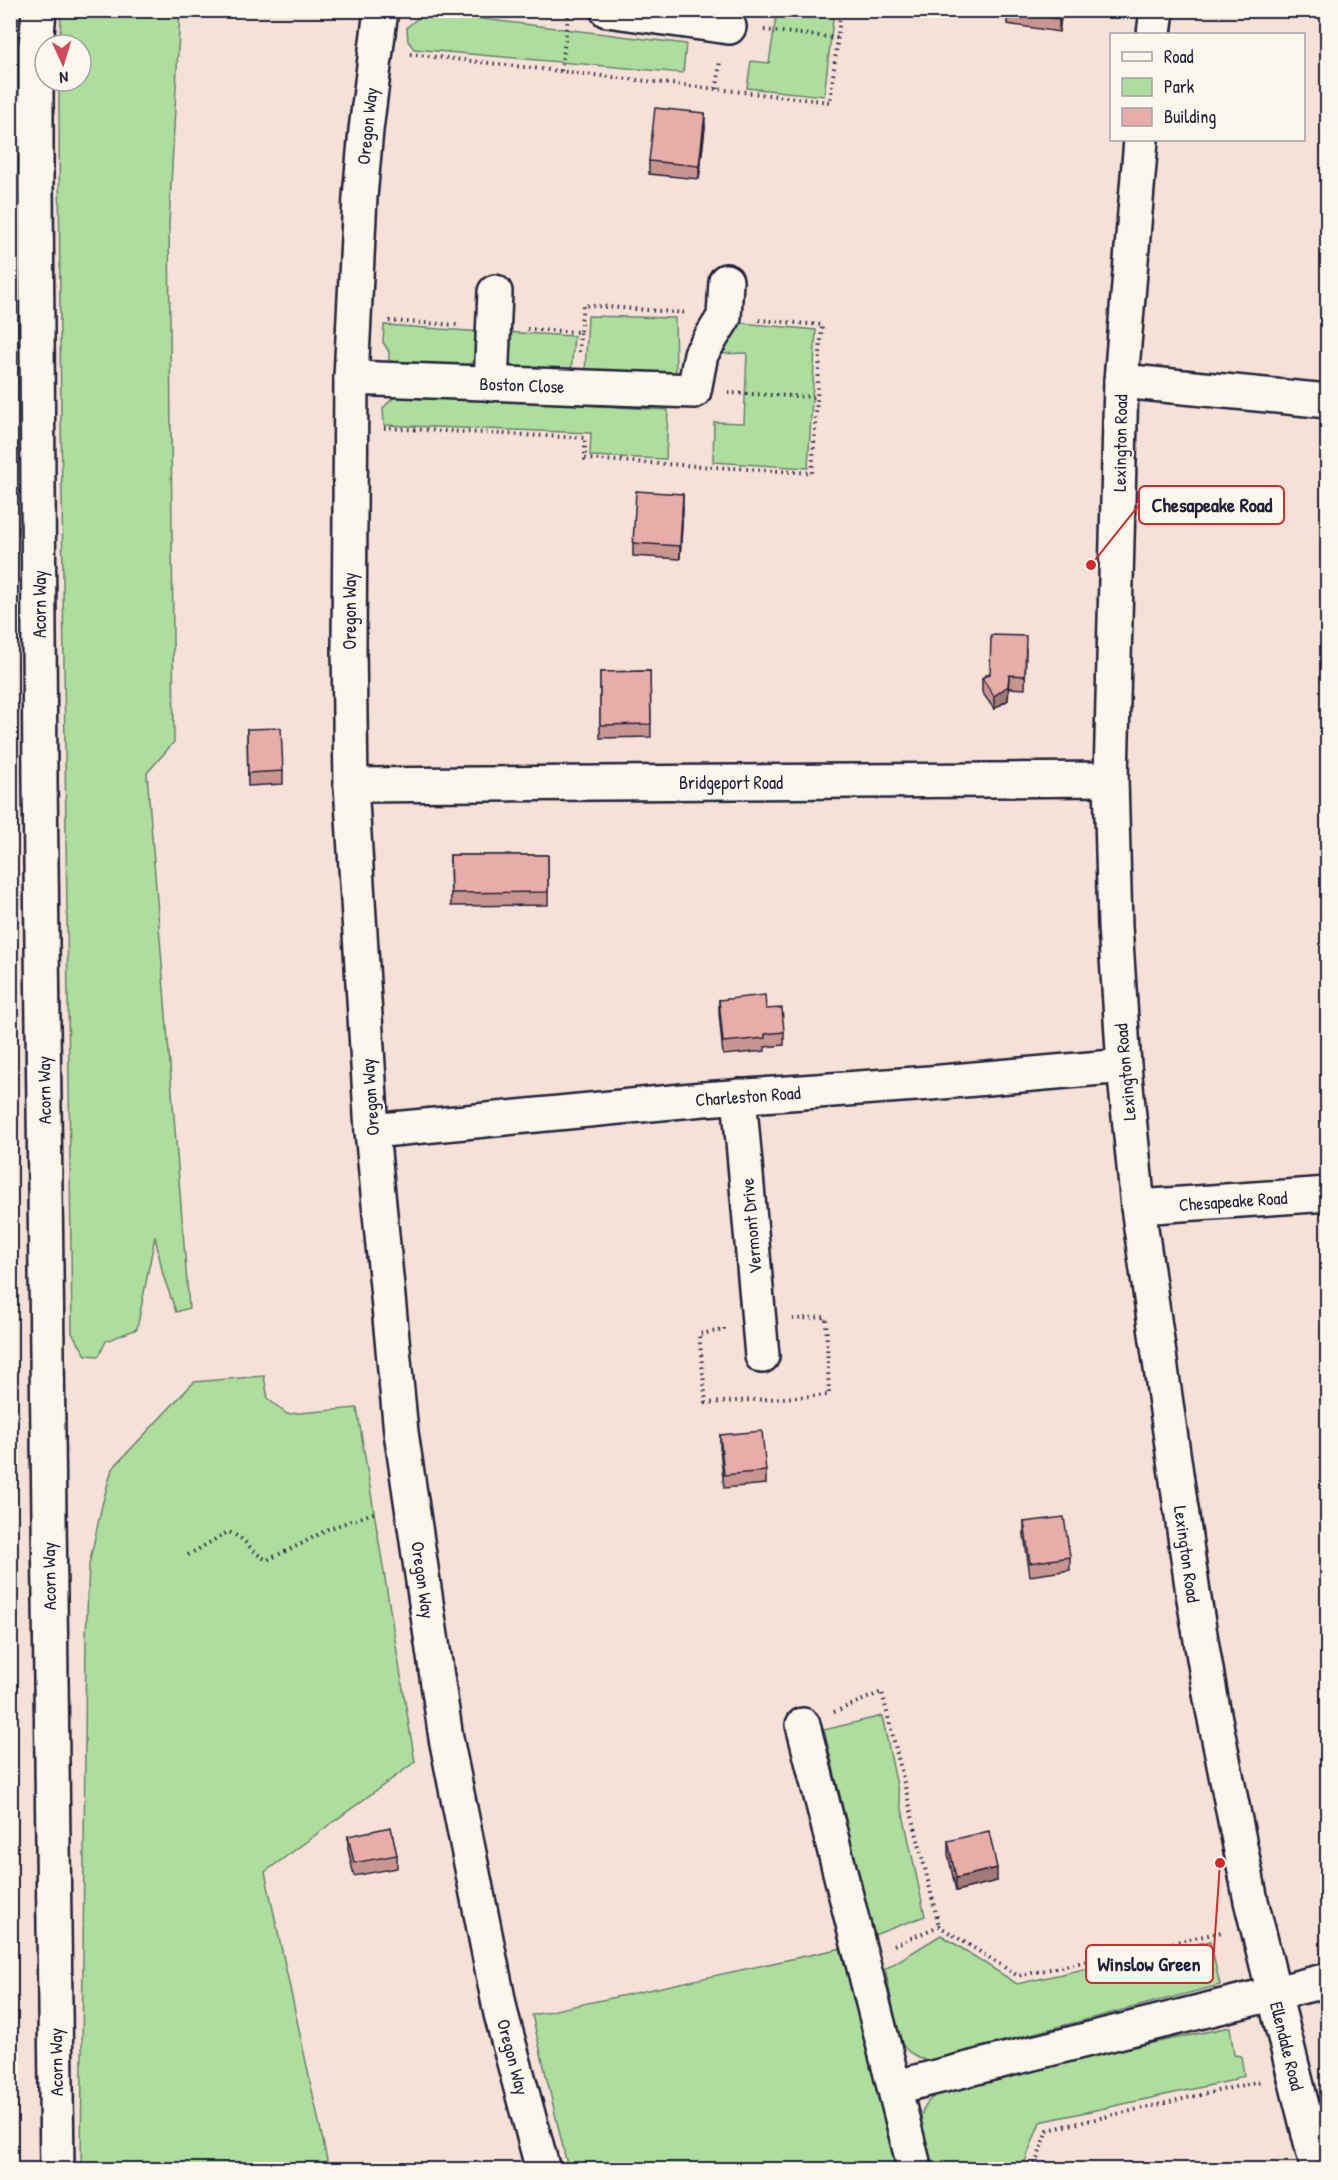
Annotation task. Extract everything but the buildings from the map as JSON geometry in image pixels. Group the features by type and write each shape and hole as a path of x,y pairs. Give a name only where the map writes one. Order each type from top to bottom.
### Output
{"street":[{"name":"Acorn Way","path":"39,10 36,47 36,188 40,781 57,2169"},
{"name":"Oregon Way","path":"381,10 360,197 351,378 349,648 351,784 372,1131 401,1432 451,1761 501,2014 543,2169"},
{"path":"607,10 728,21"},
{"path":"1154,33 1157,10"},
{"name":"Lexington Road","path":"1141,141 1121,381 1111,779 1115,926 1124,1066 1138,1207 1195,1605 1211,1699 1257,1924 1274,1993"},
{"path":"694,391 700,354 724,317 726,281"},
{"path":"491,384 495,292"},
{"name":"Boston Close","path":"351,378 694,391"},
{"path":"1121,381 1328,401"},
{"name":"Bridgeport Road","path":"351,784 1111,779"},
{"name":"Charleston Road","path":"372,1131 739,1096 930,1083 1124,1066"},
{"name":"Vermont Drive","path":"739,1096 762,1356"},
{"name":"Chesapeake Road","path":"1138,1207 1328,1194"},
{"path":"803,1725 915,2169"},
{"path":"896,2087 1328,1980"},
{"name":"Ellendale Road","path":"1274,1993 1318,2169"}],"path":[{"path":"561,72 568,10"},
{"path":"376,50 830,102 841,10"},
{"path":"728,21 838,38"},
{"path":"694,391 817,397"},
{"path":"188,1555 228,1532 240,1536 255,1554 267,1560 328,1529 360,1516 412,1501"},
{"path":"803,1725 882,1692 939,1926 1018,1976 1257,1924"},
{"path":"862,1958 939,1926"},
{"path":"1033,2169 1048,2130 1294,2073"}],"green space":[{"path":"61,11 180,11 169,224 174,742 147,773 189,1308 176,1312 163,1275 155,1236 137,1329 106,1341 99,1356 86,1355 72,1333 60,331 59,93 93,93 93,33 60,33"},
{"path":"418,11 686,44 683,73 414,49 408,41 407,27 418,18"},
{"path":"777,11 834,11 824,96 747,88 751,61 769,63"},
{"path":"588,316 675,318 676,377 585,373"},
{"path":"730,322 816,330 808,468 713,462 714,422 744,423 747,353 717,354"},
{"path":"384,325 482,332 481,352 464,370 389,362 389,352 383,342"},
{"path":"503,332 574,336 571,372 512,367 503,353"},
{"path":"397,394 668,410 666,459 590,456 591,433 384,425 383,408"},
{"path":"264,1376 268,1399 287,1414 357,1408 415,1762 265,1872 329,2169 81,2169 86,1636 89,1565 102,1505 112,1469 194,1382"},
{"path":"882,1716 925,1916 874,1935 824,1730"},
{"path":"941,1935 1017,1984 1210,1941 1220,1985 926,2061 909,2052 900,2042 885,1969"},
{"path":"847,1947 900,2169 568,2169 532,2015"},
{"path":"1230,2027 1234,2055 1241,2056 1244,2075 1230,2081 1040,2122 1022,2169 932,2169 922,2134 922,2114 934,2096 946,2089"}],"place":[{"name":"Chesapeake Road","path":"1091,565"},
{"name":"Winslow Green","path":"1220,1863"}]}
